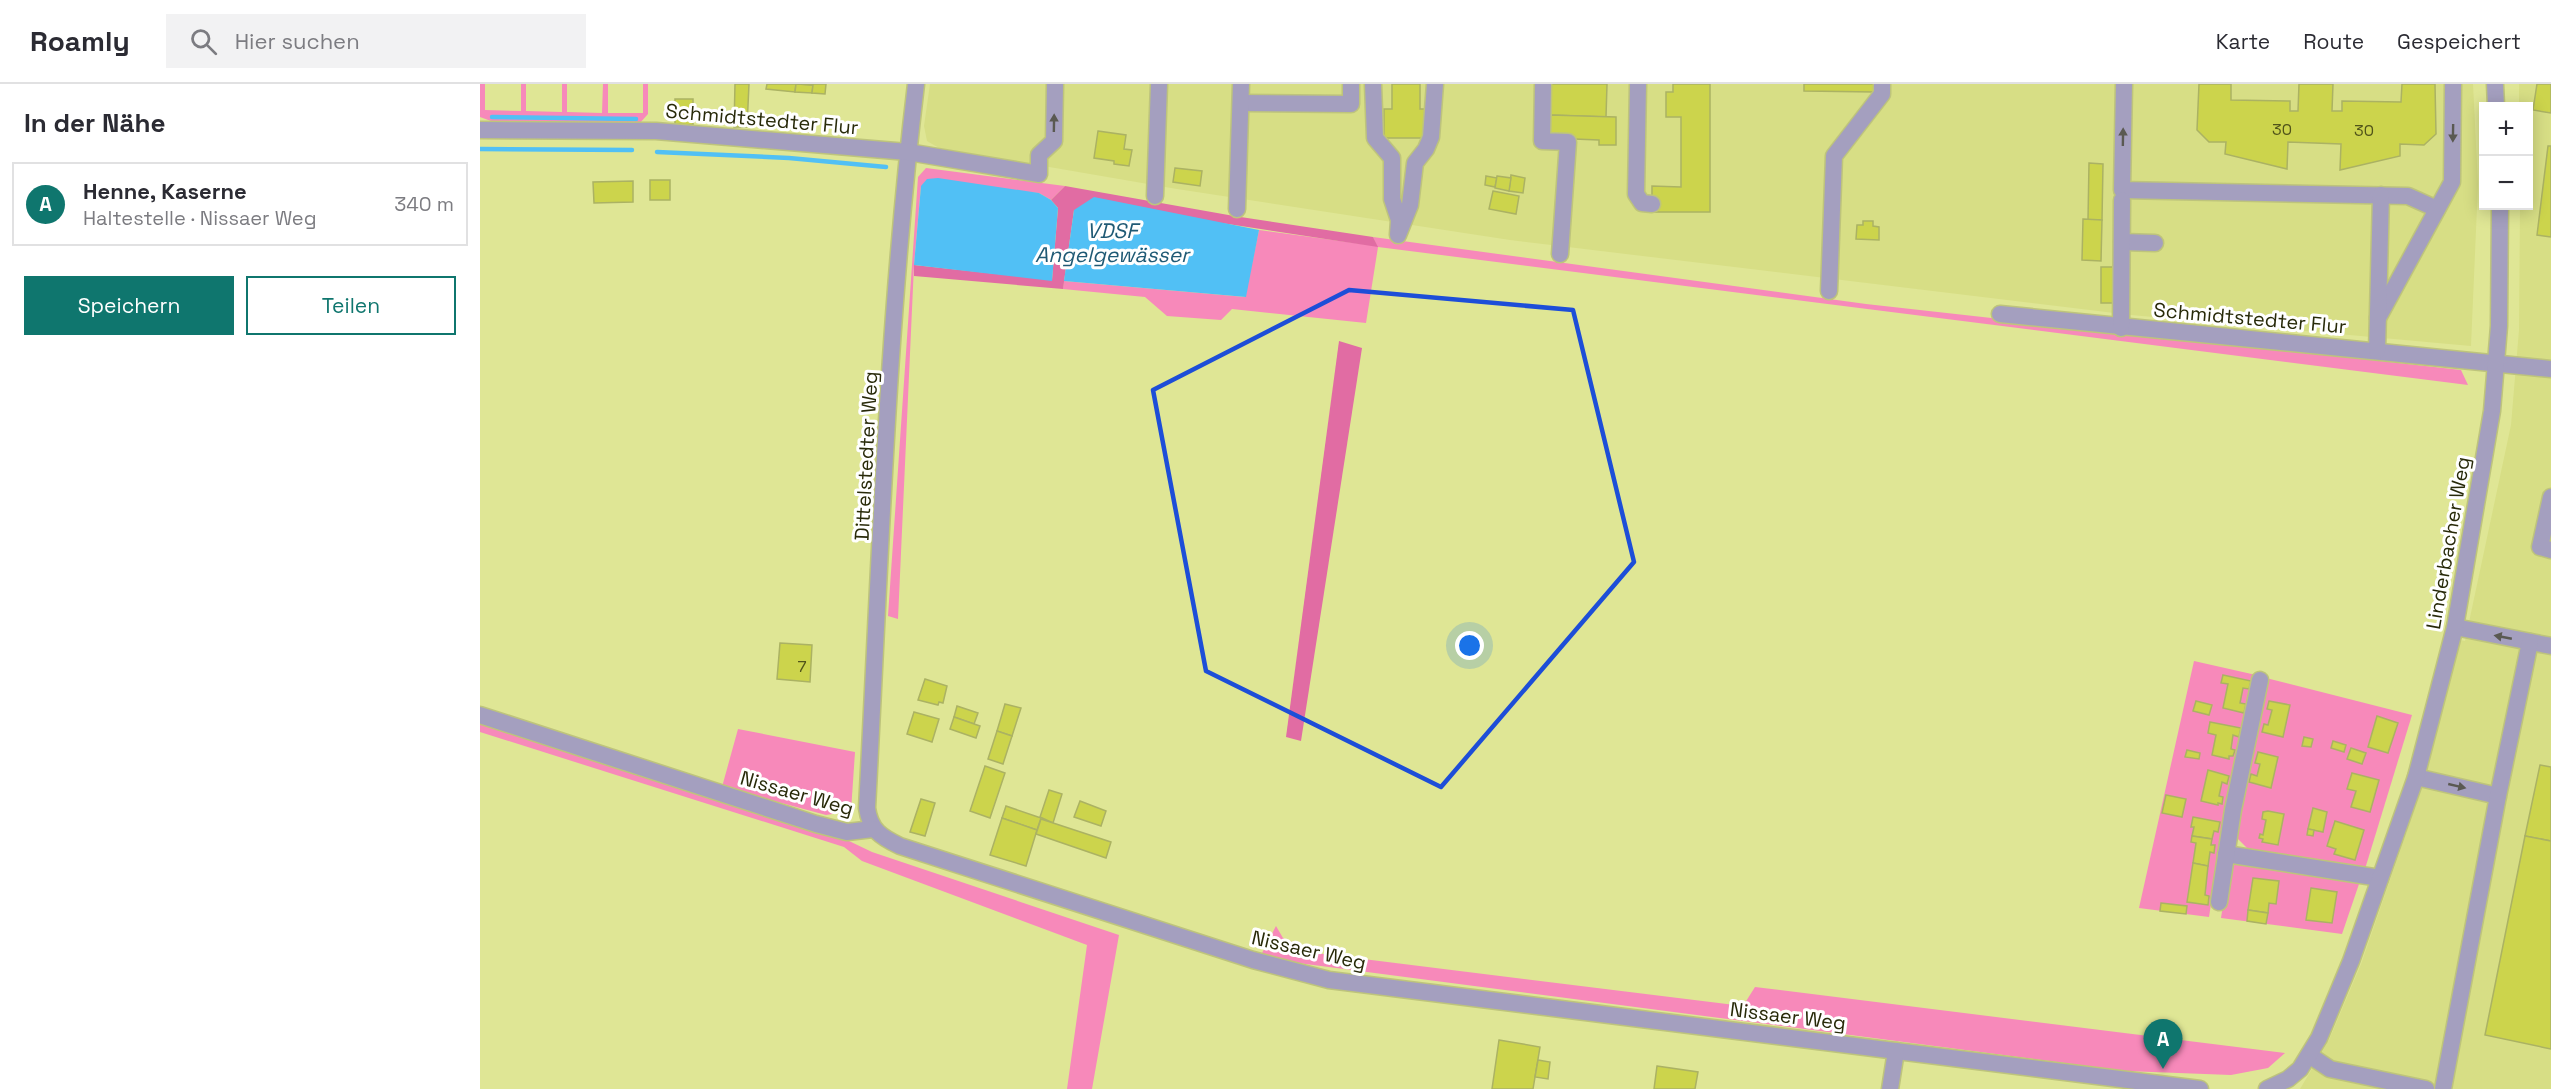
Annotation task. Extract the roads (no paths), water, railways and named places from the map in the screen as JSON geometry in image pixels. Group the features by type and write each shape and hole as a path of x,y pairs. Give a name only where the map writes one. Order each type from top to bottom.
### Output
{"street":[{"name":"Dittelstedter Weg","path":"873,829 867,808 891,383 908,152 916,84"},
{"name":"Schmidtstedter Flur","path":"480,130 656,131 908,152 1039,174 1039,156 1054,141 1055,84"},
{"path":"1155,196 1159,84"},
{"path":"1237,209 1241,84"},
{"path":"1241,103 1351,104 1351,84"},
{"path":"1373,84 1375,138 1392,158 1392,199 1399,220 1398,235 1410,205 1415,163 1426,149 1431,137 1435,84"},
{"path":"1543,84 1542,141 1568,142 1560,254"},
{"path":"1638,84 1636,194 1642,203 1652,204"},
{"path":"1829,291 1834,156 1882,94 1882,84"},
{"path":"2121,328 2124,84"},
{"path":"2378,318 2452,182 2453,84"},
{"path":"2495,84 2496,102"},
{"path":"1392,158 1403,156 1415,163"},
{"path":"2122,195 2408,196 2437,209"},
{"path":"2377,351 2381,195"},
{"name":"Linderbacher Weg","path":"2309,1055 2319,1038 2351,961 2416,777 2455,627 2492,411 2497,362 2501,256 2500,210"},
{"path":"2122,242 2155,243"},
{"name":"Schmidtstedter Flur","path":"2000,314 2121,328 2497,362 2551,369"},
{"path":"2551,497 2540,547 2551,550"},
{"path":"2455,627 2551,646"},
{"path":"2443,1089 2498,796 2530,642"},
{"path":"2219,903 2233,810 2260,680"},
{"name":"Nissaer Weg","path":"480,715 816,824 848,832 873,829 900,846 1253,960 1329,980 2200,1089"},
{"path":"2416,777 2498,796"},
{"path":"2226,854 2380,878"},
{"path":"1890,1089 1896,1051"},
{"path":"2267,1089 2288,1080 2300,1069 2309,1055 2330,1069 2426,1089"}],"water":[{"name":"VDSF Angelgewässer","path":"938,178 1039,193 1051,200 1058,208 1052,281 914,265 921,186 927,179"},
{"name":"VDSF Angelgewässer","path":"1094,197 1259,230 1246,297 1064,281 1074,210"}],"waterway":[{"path":"492,117 636,119"},
{"path":"480,149 632,150"},
{"path":"657,152 789,158 886,167"}],"place":[{"name":"Henne, Kaserne","path":"2163,1069"}]}
